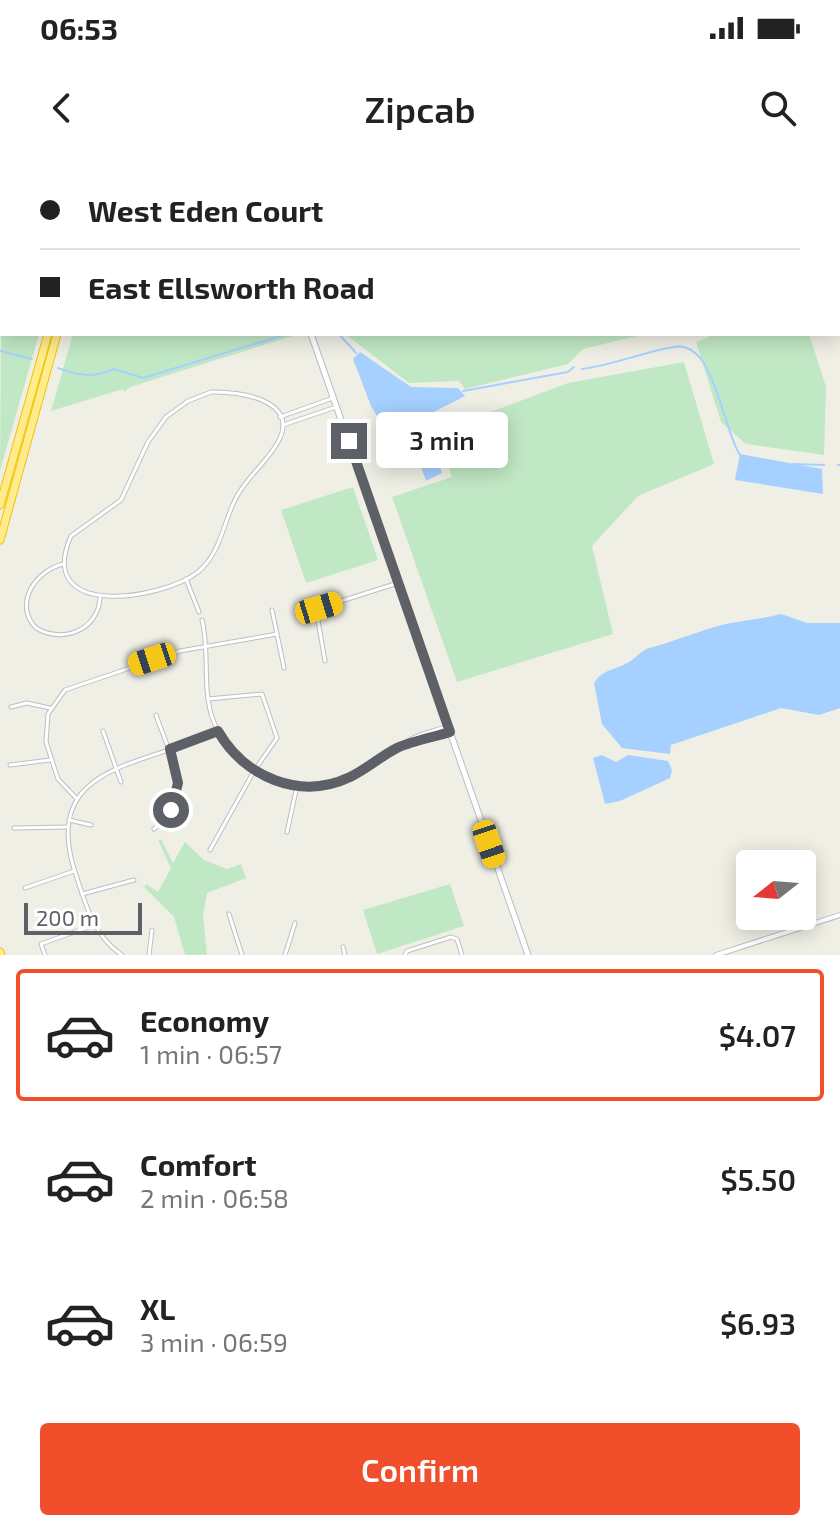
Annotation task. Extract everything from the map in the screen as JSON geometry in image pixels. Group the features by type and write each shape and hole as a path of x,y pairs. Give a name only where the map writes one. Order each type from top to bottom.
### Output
{"highway":[{"path":"0,505 47,336"},
{"path":"0,540 56,336"}],"main road":[{"path":"312,336 528,955"}],"street":[{"path":"211,392 234,392 265,400 283,425 277,445 234,500 215,552 201,569 186,579 100,598 77,587 65,564 73,534 121,500 155,430 178,407 211,392"},
{"path":"280,417 334,398"},
{"path":"283,425 336,406"},
{"path":"65,564 41,574 31,587 26,610 36,628 57,635 83,629 95,616 100,598"},
{"path":"186,579 199,612"},
{"path":"325,661 316,609 398,583"},
{"path":"272,610 284,668"},
{"path":"202,620 208,699 218,731 233,753 254,771 277,782 297,786 323,785 346,779 403,745 449,729"},
{"path":"77,799 58,779 50,760 45,734 50,708 65,690 169,653 277,634"},
{"path":"208,699 264,695 277,738 254,771 210,850"},
{"path":"11,707 27,703 50,708"},
{"path":"154,829 166,818 177,794 178,775 156,715"},
{"path":"103,731 121,782"},
{"path":"122,955 107,943 94,925 74,871 68,849 67,827 77,799 93,780 114,767 218,731"},
{"path":"10,765 50,760"},
{"path":"287,832 297,786"},
{"path":"69,820 91,825"},
{"path":"14,828 67,827"},
{"path":"25,888 74,871"},
{"path":"82,894 134,880"},
{"path":"229,914 242,955"},
{"path":"716,955 840,915"},
{"path":"285,955 290,929 295,923"},
{"path":"45,955 41,944 94,925"},
{"path":"149,955 152,930"},
{"path":"405,955 407,951 451,937 457,939 462,955"},
{"path":"343,947 345,955"}],"green space":[{"path":"1,336 38,336 0,471"},
{"path":"72,336 293,336 130,387 124,392 123,389 51,411"},
{"path":"348,336 637,336 583,349 568,364 465,389 459,381 409,383"},
{"path":"711,336 810,336 826,387 824,455 746,444 721,422 696,342"},
{"path":"684,362 714,464 638,496 592,546 613,634 457,682 392,497 452,477 437,432 568,383"},
{"path":"353,487 378,560 306,583 281,510"},
{"path":"161,839 173,863 185,842 204,860 227,869 241,864 246,878 207,893 203,915 207,955 185,955 174,917 144,887 146,884 158,892 171,868 158,840"},
{"path":"450,884 464,926 377,954 363,910"}],"water":[{"path":"360,352 411,387 458,388 465,396 426,416 382,424 371,406 353,359"},
{"path":"432,438 442,473 426,481 413,444"},
{"path":"740,454 822,469 823,494 735,480"},
{"path":"781,614 807,623 840,623 840,708 819,715 781,708 671,745 670,754 622,748 602,724 594,683 606,672 629,662 649,648 716,627"},
{"path":"602,755 616,762 628,755 668,761 672,770 670,778 620,801 605,804 593,758"}],"waterway":[{"path":"58,368 86,375 114,369 143,378 280,336"},
{"path":"341,336 356,353"},
{"path":"582,369 662,349 688,348 708,370 740,455"},
{"path":"0,351 32,359"},
{"path":"463,391 568,372 574,367"},
{"path":"793,464 824,465"}],"route":[{"path":"171,810 177,794 178,775 170,749 218,731 233,753 254,771 277,782 307,787 346,779 398,747 450,732 349,441"}]}
